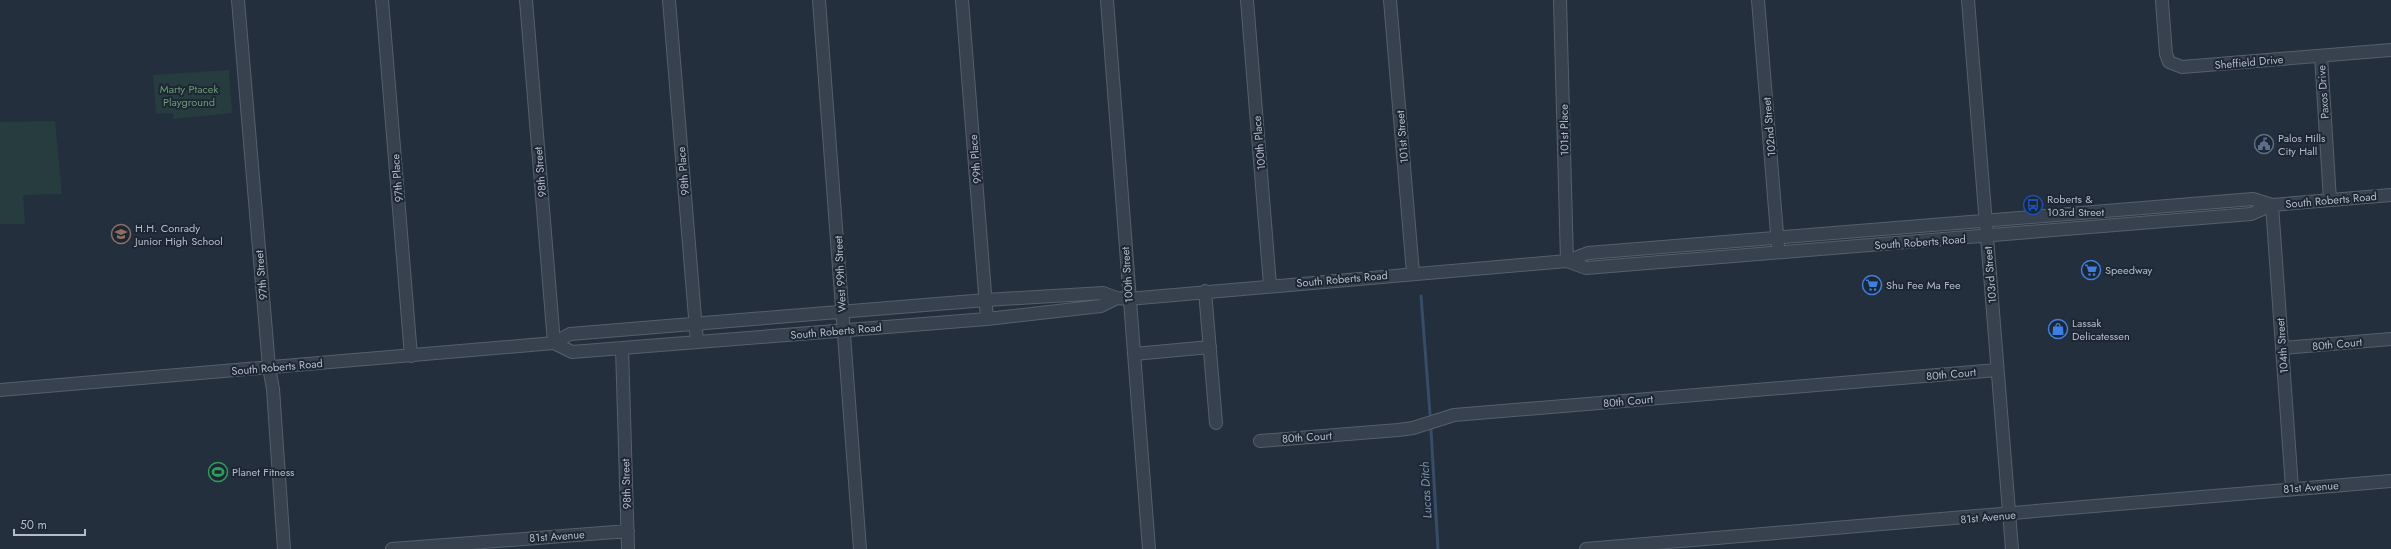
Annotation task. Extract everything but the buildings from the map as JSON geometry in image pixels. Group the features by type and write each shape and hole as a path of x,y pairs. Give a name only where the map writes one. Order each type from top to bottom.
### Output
{"street":[{"name":"97th Street","path":"238,0 269,367 273,389 284,549"},
{"name":"97th Place","path":"382,0 411,356"},
{"name":"98th Street","path":"526,0 554,343"},
{"name":"98th Place","path":"668,0 697,342"},
{"name":"West 99th Street","path":"819,0 860,549"},
{"name":"99th Place","path":"962,0 988,319"},
{"name":"100th Street","path":"1107,0 1123,298 1134,354 1149,549"},
{"name":"100th Place","path":"1247,0 1270,285"},
{"name":"101st Street","path":"1390,0 1413,273"},
{"name":"101st Place","path":"1560,0 1567,261"},
{"name":"102nd Street","path":"1758,0 1779,253"},
{"name":"103rd Street","path":"1968,0 2012,549"},
{"name":"Sheffield Drive","path":"2162,1 2166,54 2169,62 2174,66 2186,67 2391,50"},
{"name":"Paxos Drive","path":"2321,56 2330,200"},
{"name":"South Roberts Road","path":"1567,261 1586,268 1987,237 2251,214 2272,205 2391,195"},
{"name":"South Roberts Road","path":"554,343 572,352 843,331 988,319 1101,306 1123,298 1567,261 1588,253 2253,199 2272,205"},
{"name":"104th Street","path":"2272,205 2292,488"},
{"path":"1205,291 1216,423"},
{"name":"South Roberts Road","path":"0,390 554,343 570,334 986,300 1103,293 1123,298"},
{"name":"80th Court","path":"2282,348 2391,339"},
{"path":"1134,354 1210,347"},
{"name":"98th Street","path":"622,348 628,549"},
{"name":"80th Court","path":"1260,441 1405,429 1454,415 1998,370"},
{"name":"81st Avenue","path":"1586,549 2009,515 2292,488 2391,481"},
{"name":"81st Avenue","path":"392,549 628,531"}],"green space":[{"name":"Marty Ptacek Playground","path":"229,70 232,113 174,119 173,113 156,114 153,75"},
{"path":"55,121 62,194 23,195 25,224 0,224 0,122"}],"waterway":[{"name":"Lucas Ditch","path":"1421,296 1430,414"},
{"name":"Lucas Ditch","path":"1431,430 1438,549"}],"place":[{"name":"Palos Hills City Hall","path":"2264,144"},
{"name":"Roberts & 103rd Street","path":"2033,205"},
{"name":"H.H. Conrady Junior High School","path":"121,234"},
{"name":"Speedway","path":"2091,270"},
{"name":"Shu Fee Ma Fee","path":"1872,285"},
{"name":"Lassak Delicatessen","path":"2058,329"},
{"name":"Planet Fitness","path":"218,472"}]}
